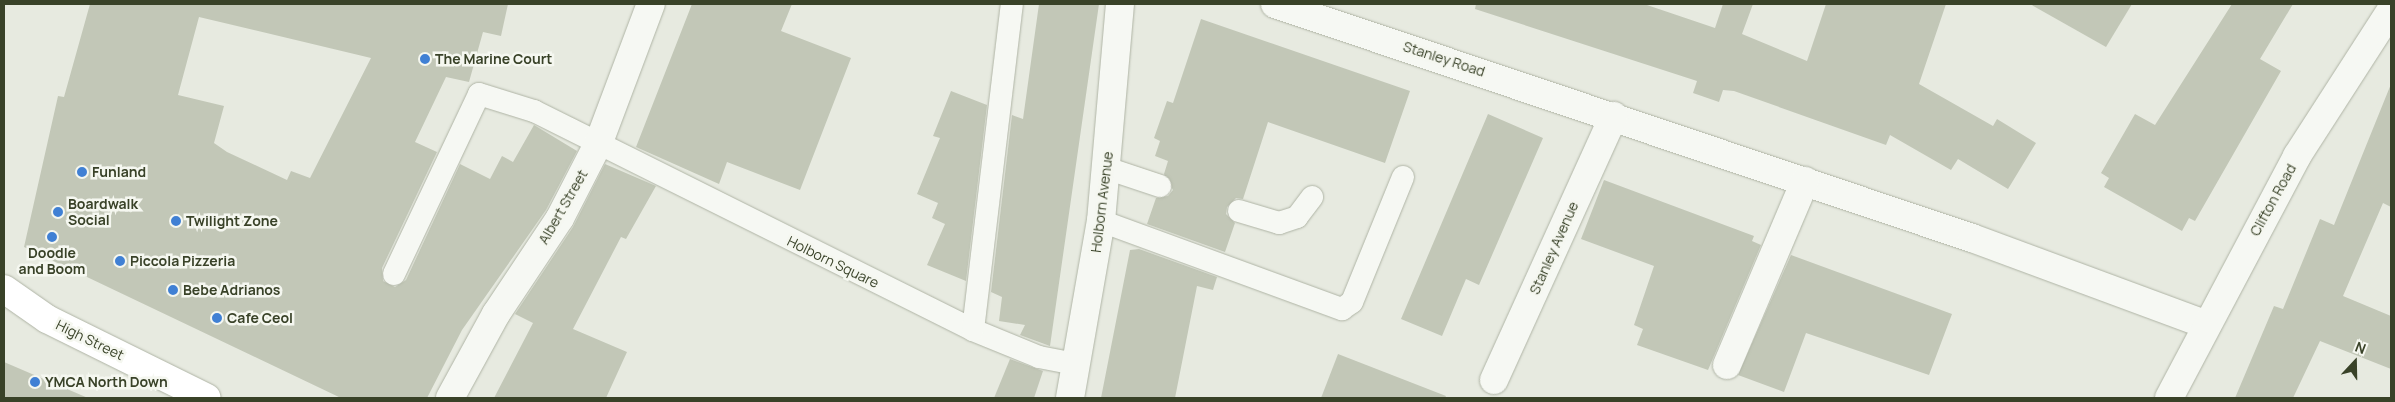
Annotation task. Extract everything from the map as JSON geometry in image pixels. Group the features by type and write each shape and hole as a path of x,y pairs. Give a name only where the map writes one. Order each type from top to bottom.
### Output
{"main road":[{"name":"High Street","path":"4,289 47,319 207,398"}],"street":[{"name":"Albert Street","path":"450,398 496,314 560,218 599,142 651,4"},
{"name":"Holborn Avenue","path":"1070,398 1101,221 1120,4"},
{"name":"Stanley Road","path":"1275,4 1805,181 2205,324"},
{"name":"Clifton Road","path":"2169,398 2205,324 2297,156 2391,10"},
{"name":"Stanley Avenue","path":"1494,380 1614,116"},
{"path":"1726,366 1805,181"}],"lane":[{"path":"974,330 1012,4"},
{"name":"Holborn Square","path":"394,274 478,94 534,111 599,142 745,220 974,330 1039,357 1075,364"},
{"path":"1106,168 1160,186"},
{"path":"1101,221 1342,309 1352,302 1403,177"},
{"path":"1239,211 1279,223 1297,217 1312,198"}],"building":[{"path":"90,4 508,4 501,36 483,32 469,82 446,77 415,142 437,152 382,268 383,281 395,287 406,280 460,164 490,179 502,156 513,162 534,125 577,151 546,210 462,330 427,398 341,398 24,247 58,96 64,97","holes":["199,17 371,58 310,178 291,171 287,180 227,152 214,143 224,106 178,95"]},
{"path":"692,4 792,4 781,31 851,58 800,190 727,162 719,184 636,147"},
{"path":"1039,4 1099,4 1050,346 1020,335 1025,325 999,321 1002,297 991,292 1012,115 1023,119"},
{"path":"1476,4 1644,4 1715,28 1723,4 1753,4 1742,34 1807,61 1826,4 1946,4 1919,84 1993,126 1997,119 2036,143 2008,189 1958,159 1951,170 1890,135 1886,145 1734,91 1723,90 1719,102 1693,93 1697,81 1475,9"},
{"path":"2030,4 2132,4 2106,47"},
{"path":"2232,4 2293,4 2260,59 2281,71 2195,221 2189,218 2182,231 2104,187 2109,178 2101,173 2135,114 2155,125"},
{"path":"1201,19 1410,91 1385,163 1268,122 1243,199 1236,198 1227,207 1226,214 1235,223 1225,252 1147,224 1156,198 1168,196 1173,190 1164,174 1168,161 1155,156 1160,141 1154,138 1167,101 1173,103"},
{"path":"2391,84 2391,207 2383,203 2343,296 2391,316 2391,369 2320,341 2293,398 2235,398 2274,306 2283,309 2320,219 2334,225"},
{"path":"951,91 987,105 966,281 927,265 945,224 932,218 938,203 917,194 940,138 933,136"},
{"path":"1488,114 1543,138 1479,285 1466,279 1442,336 1401,319"},
{"path":"605,164 656,186 626,239 621,237 573,329 627,352 606,398 494,398 533,323 515,314 573,227"},
{"path":"1604,180 1754,236 1752,241 1761,245 1708,370 1637,345 1643,329 1634,325 1654,266 1581,239"},
{"path":"1139,249 1217,277 1213,290 1197,286 1175,398 1101,398 1130,250"},
{"path":"1791,255 1952,314 1929,375 1806,333 1784,392 1738,375"},
{"path":"1338,354 1446,396 1445,398 1321,398"},
{"path":"1010,359 1043,371 1034,398 994,398"},
{"name":"YMCA North Down","path":"4,362 88,398 4,398"}],"place":[{"name":"The Marine Court","path":"425,59"},
{"name":"Funland","path":"82,172"},
{"name":"Boardwalk Social","path":"58,212"},
{"name":"Twilight Zone","path":"176,221"},
{"name":"Doodle and Boom","path":"52,237"},
{"name":"Piccola Pizzeria","path":"120,261"},
{"name":"Bebe Adrianos","path":"173,290"},
{"name":"Cafe Ceol","path":"217,318"},
{"name":"YMCA North Down","path":"35,382"}]}
